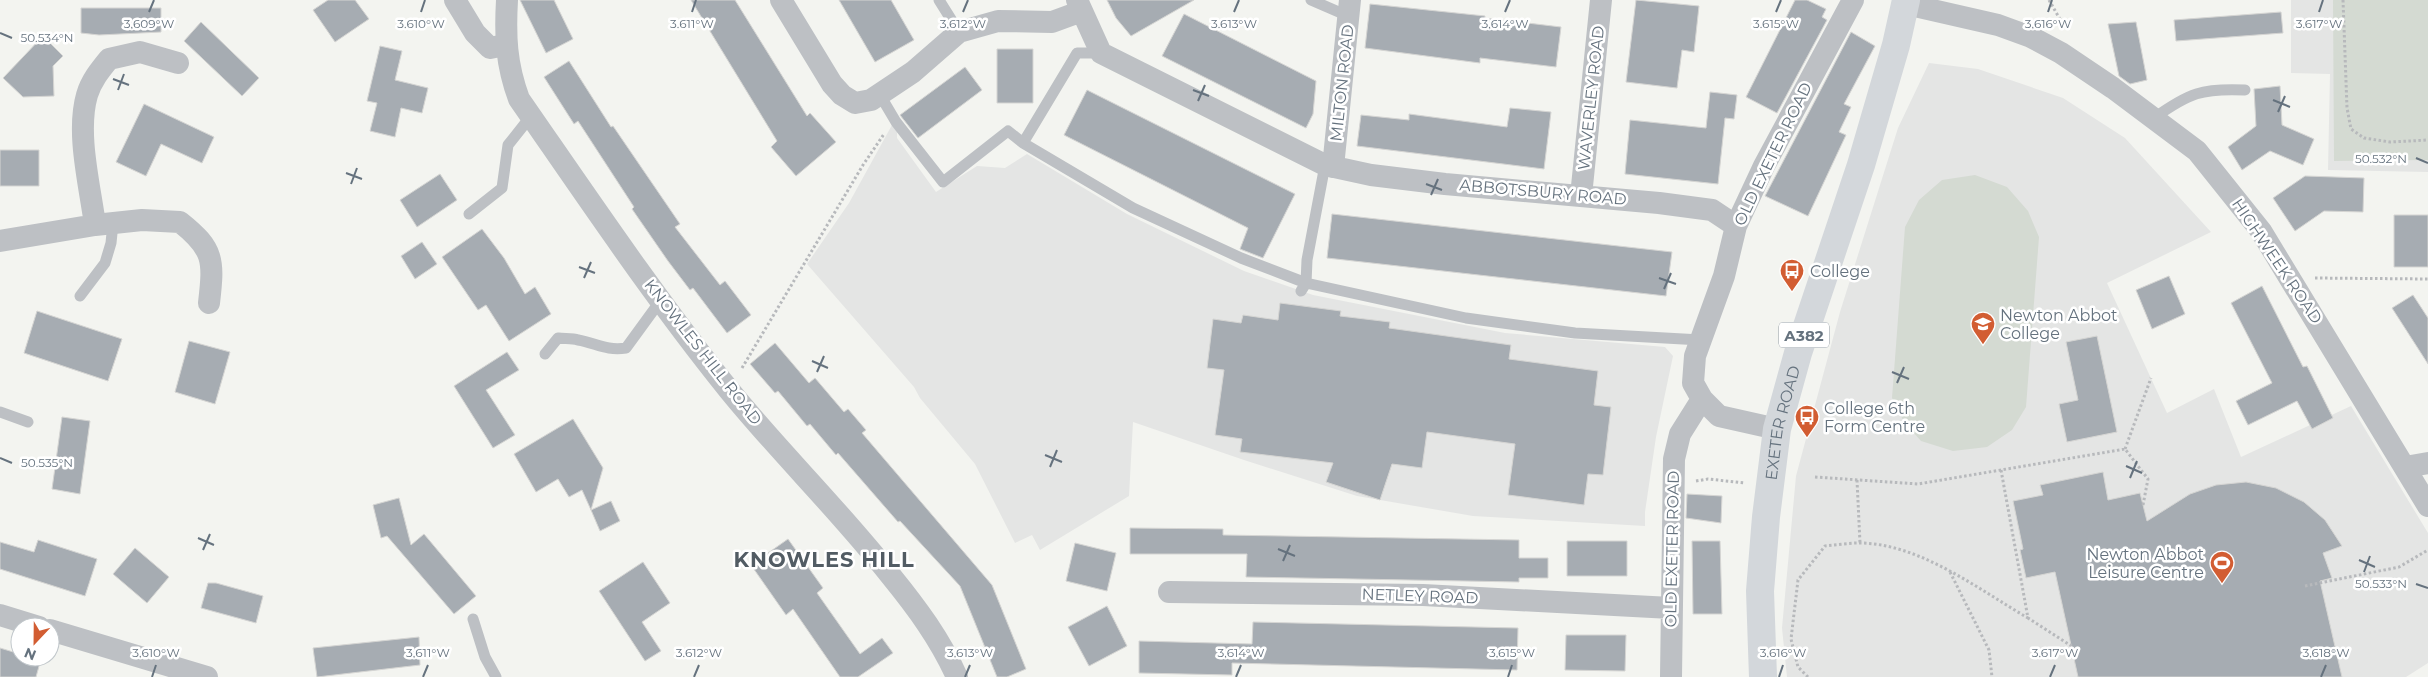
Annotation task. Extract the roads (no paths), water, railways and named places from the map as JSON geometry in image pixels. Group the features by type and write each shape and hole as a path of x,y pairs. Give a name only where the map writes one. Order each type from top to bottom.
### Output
{"main road":[{"name":"EXETER ROAD","path":"1763,677 1760,591 1766,517 1777,429 1798,353 1861,165 1906,2"}],"street":[{"path":"455,0 475,34 490,48 505,46"},
{"name":"KNOWLES HILL ROAD","path":"506,0 505,46 518,99 627,255 730,391 886,568 923,615 947,655 957,677"},
{"path":"781,0 832,84 842,95 855,103 875,98 913,72 959,32 998,21 1052,22 1080,6 1101,53"},
{"name":"WAVERLEY ROAD","path":"1581,196 1601,0"},
{"name":"OLD EXETER ROAD","path":"1777,429 1719,416 1702,400 1693,383 1695,356 1724,276 1736,226 1764,166 1853,0"},
{"name":"HIGHWEEK ROAD","path":"1906,2 1998,25 2031,37 2061,53 2198,151 2261,231 2428,506"},
{"name":"MILTON ROAD","path":"1329,166 1349,8"},
{"path":"104,224 83,127 87,95 95,77 109,59 140,52 178,63"},
{"name":"ABBOTSBURY ROAD","path":"1101,53 1329,166 1371,175 1445,184 1712,210 1736,226"},
{"path":"0,241 104,224 142,220 180,222 208,248 213,271 210,303"},
{"name":"OLD EXETER ROAD","path":"1671,677 1674,459 1680,434 1702,400"},
{"path":"2405,467 2428,463"},
{"name":"NETLEY ROAD","path":"1168,592 1423,594 1671,608"},
{"path":"60,633 207,677"}],"lane":[{"path":"939,0 959,32"},
{"path":"1311,0 1349,8"},
{"path":"1023,143 1077,53 1101,53"},
{"path":"2154,118 2192,94 2218,89 2245,90"},
{"path":"875,98 943,182 1008,131 1023,143 1133,208 1303,287 1466,318 1575,333 1701,340"},
{"path":"469,214 502,188 508,145 531,116"},
{"path":"1303,287 1329,166"},
{"path":"80,296 105,263 104,224"},
{"path":"545,354 558,338 579,340 594,346 615,350 626,348 660,300"},
{"path":"0,412 28,422"},
{"path":"472,619 485,657 496,677"}],"place":[{"name":"College","path":"1792,292"},
{"name":"Newton Abbot College","path":"1983,345"},
{"name":"College 6th Form Centre","path":"1807,438"},
{"name":"Newton Abbot Leisure Centre","path":"2222,584"}],"district":[{"name":"KNOWLES HILL","path":"824,559"}]}
